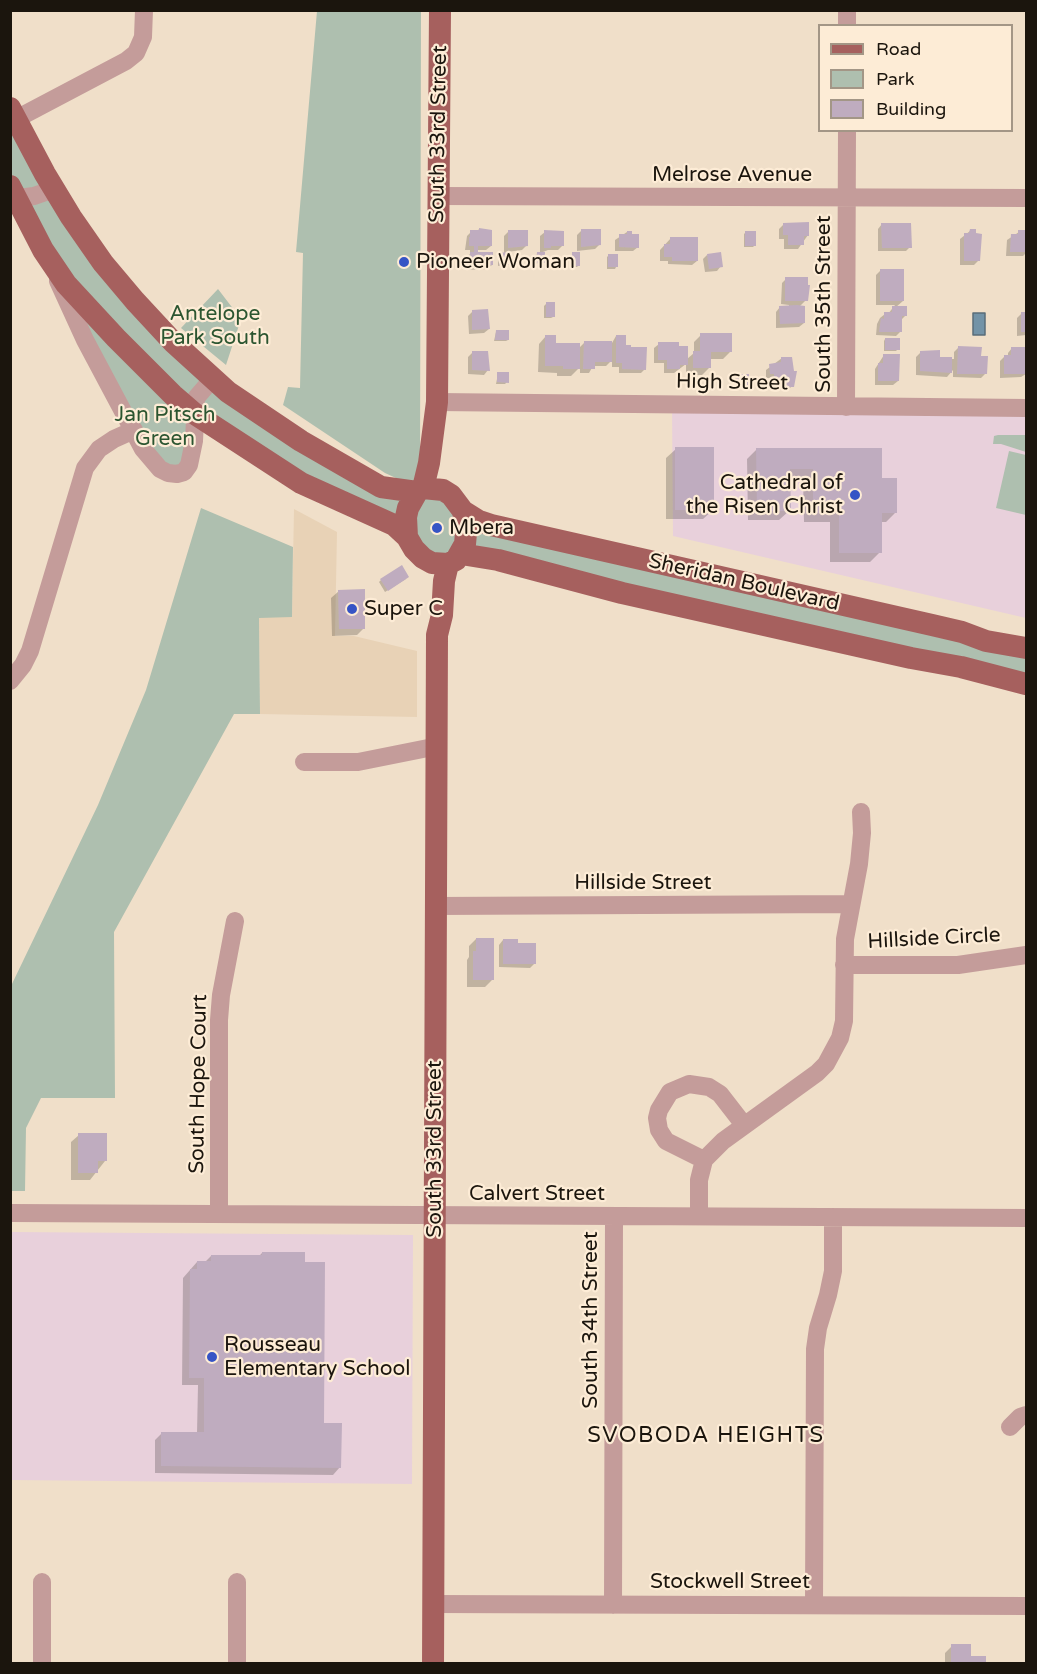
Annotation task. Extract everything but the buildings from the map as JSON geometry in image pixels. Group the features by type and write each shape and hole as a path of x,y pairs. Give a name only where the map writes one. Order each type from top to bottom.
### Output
{"main road":[{"name":"South 33rd Street","path":"420,490 429,464 436,402 440,10"},
{"path":"13,113 54,189 103,262 135,302 173,342 222,387 301,441 381,487 443,490 457,503 466,533 465,544 455,559 432,563 423,558 407,537 394,525 301,483 195,414 151,374 66,284 43,250 13,194"},
{"name":"South 33rd Street","path":"436,402 443,460 457,503"},
{"path":"407,537 408,508 420,490"},
{"name":"Sheridan Boulevard","path":"457,503 479,521 491,525 962,632 986,641 1026,648"},
{"name":"South 33rd Street","path":"423,558 428,571 431,614 437,634"},
{"name":"South 33rd Street","path":"433,1664 437,634 442,615 445,572 455,559"},
{"name":"Sheridan Boulevard","path":"455,559 498,560 622,593 1026,684"},
{"path":"840,642 847,606"}],"street":[{"path":"13,113 126,61 136,53 143,37 144,10"},
{"name":"South 35th Street","path":"846,132 846,406"},
{"path":"13,194 34,196 54,189"},
{"name":"Melrose Avenue","path":"438,196 1026,198"},
{"path":"43,250 86,340 134,430 160,469 177,474 189,465 194,441 196,398 208,384 222,387"},
{"name":"High Street","path":"436,402 1026,408"},
{"path":"10,681 23,665 30,651 85,468 99,449 134,430"},
{"path":"304,762 358,762 438,746"},
{"path":"699,1216 699,1180 704,1161 712,1151 744,1125 818,1073 836,1050 844,1020 844,965 850,904 859,864 862,833 861,812"},
{"name":"Hillside Street","path":"436,906 850,904"},
{"name":"South Hope Court","path":"219,1214 219,1020 221,994 235,921"},
{"name":"Hillside Circle","path":"844,965 958,964 1026,955"},
{"path":"704,1161 666,1141 659,1130 657,1118 659,1110 670,1092 689,1084 710,1087 720,1094 744,1125"},
{"name":"Calvert Street","path":"10,1213 1026,1218"},
{"name":"South 34th Street","path":"613,1605 614,1216"},
{"path":"814,1605 815,1349 833,1271 833,1217"},
{"path":"1010,1427 1020,1417 1026,1415"},
{"path":"42,1582 42,1664"},
{"path":"237,1582 237,1664"},
{"name":"Stockwell Street","path":"434,1604 1026,1606"}],"shaded area":[{"path":"672,404 1026,408 1026,618 673,536"},
{"path":"294,509 337,532 335,636 354,636 417,651 417,717 260,714 259,617 292,617"},
{"name":"Rousseau Elementary School","path":"11,1232 413,1235 412,1484 11,1480"}],"green space":[{"name":"Antelope Park South","path":"317,11 421,11 420,467 418,479 407,483 385,473 283,405 288,387 300,388 303,253 296,252"},
{"name":"Jan Pitsch Green","path":"11,108 45,174 173,342 381,487 423,488 463,511 1026,648 1026,684 414,549 195,414 189,465 160,469 11,186"},
{"name":"Antelope Park South","path":"218,289 241,319 226,365 181,328"},
{"path":"1026,435 1026,452 1001,444 993,444 994,436"},
{"path":"1009,451 1026,455 1026,515 996,508"},
{"path":"201,508 293,547 292,617 259,618 260,714 234,714 114,932 115,1098 41,1098 26,1128 25,1191 11,1191 11,986 98,805 146,690"}],"water":[{"path":"973,313 985,313 985,335 973,335"}],"place":[{"name":"Pioneer Woman","path":"404,262"},
{"name":"Cathedral of the Risen Christ","path":"855,495"},
{"name":"Mbera","path":"437,528"},
{"name":"Super C","path":"352,609"},
{"name":"Rousseau Elementary School","path":"212,1357"}],"district":[{"name":"SVOBODA HEIGHTS","path":"706,1436"}]}
